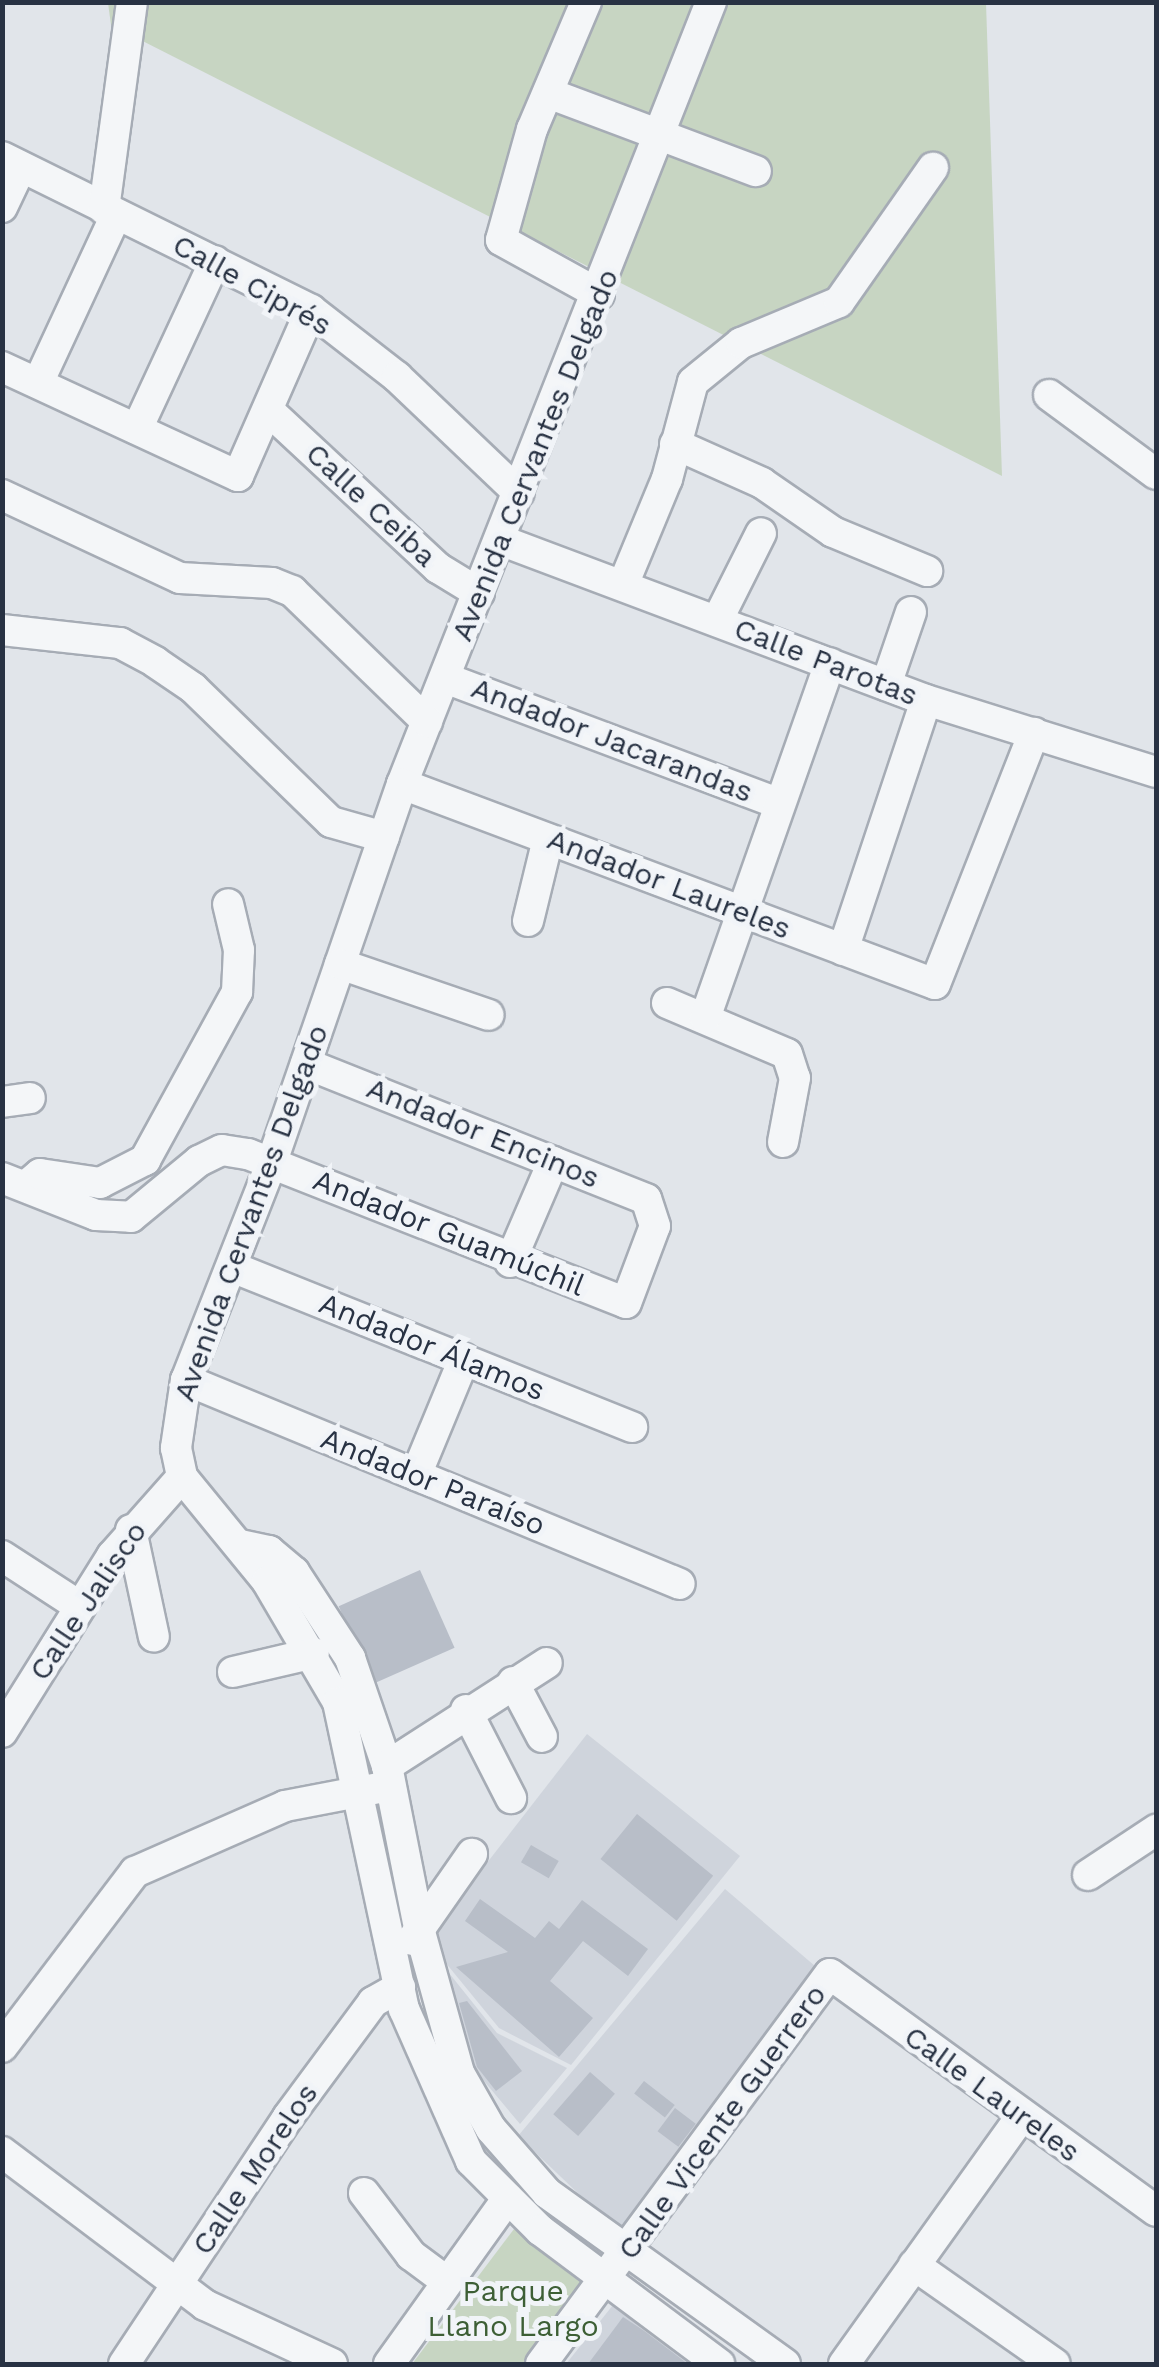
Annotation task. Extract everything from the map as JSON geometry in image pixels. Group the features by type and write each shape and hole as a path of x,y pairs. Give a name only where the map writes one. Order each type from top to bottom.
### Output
{"street":[{"path":"38,383 110,212 132,2"},
{"path":"586,2 548,93 501,240 599,294"},
{"name":"Avenida Cervantes Delgado","path":"182,1477 176,1448 186,1380 272,1162 402,784 663,137 711,2"},
{"path":"548,93 756,171"},
{"path":"2,207 12,162"},
{"name":"Calle Ciprés","path":"12,162 311,310 397,377 519,493"},
{"path":"623,586 675,444 693,382 741,344 847,294 933,168"},
{"path":"137,429 215,261"},
{"path":"2,366 238,476 311,310"},
{"path":"1048,395 1156,474"},
{"name":"Calle Ceiba","path":"268,410 438,568 479,592"},
{"path":"675,444 762,484 833,532 927,571"},
{"path":"2,495 180,578 272,583 292,591 427,722"},
{"path":"718,621 761,533"},
{"name":"Calle Parotas","path":"500,540 926,700 1156,772"},
{"path":"886,684 912,612"},
{"path":"2,630 120,644 155,662 193,688 331,822 384,837"},
{"path":"705,1018 738,910 830,663"},
{"name":"Andador Jacarandas","path":"445,678 778,803"},
{"path":"843,950 926,700"},
{"name":"Andador Laureles","path":"402,784 935,984 1034,733"},
{"path":"528,920 548,839"},
{"path":"15,1182 40,1174 111,1181 145,1160 226,1024 237,992 239,950 228,904"},
{"path":"340,964 489,1015"},
{"path":"667,1002 787,1054 795,1078 783,1142"},
{"name":"Andador Encinos","path":"306,1064 632,1191 654,1211 626,1303"},
{"name":"Andador Guamúchil","path":"15,1182 96,1215 130,1217 222,1150 272,1162 510,1262 626,1303"},
{"path":"510,1262 553,1162"},
{"name":"Andador Álamos","path":"232,1267 632,1427"},
{"path":"416,1475 464,1359"},
{"name":"Andador Paraíso","path":"186,1380 680,1584"},
{"path":"182,1477 316,1639 338,1702 381,1781 459,2073 491,2129 547,2193 626,2254 786,2364"},
{"name":"Calle Jalisco","path":"2,1732 131,1530 182,1477"},
{"path":"131,1530 154,1637"},
{"path":"2,1556 79,1606"},
{"path":"234,1672 316,1639"},
{"path":"2,2048 136,1872 285,1806 381,1781 466,1710 547,1664"},
{"path":"513,1682 542,1737"},
{"path":"466,1710 510,1798"},
{"path":"381,1781 396,1973 471,2161 606,2282 719,2364"},
{"path":"1088,1875 1156,1830"},
{"name":"Calle Morelos","path":"124,2364 330,2059 396,1973 472,1854"},
{"name":"Calle Vicente Guerrero","path":"541,2364 606,2282 830,1974"},
{"name":"Calle Laureles","path":"830,1974 1021,2117 1156,2211"},
{"path":"844,2364 1021,2117"},
{"path":"2,2152 180,2285 254,2333 332,2364"},
{"path":"364,2193 410,2255 446,2281"},
{"path":"389,2364 508,2198"},
{"path":"914,2265 1055,2364"}],"shaded area":[{"path":"587,1734 740,1856 571,2065 499,2028 427,1940"},
{"path":"725,1889 822,1972 626,2239 518,2136"},
{"path":"429,1948 497,2033 567,2068 520,2124 468,2062"},
{"path":"613,2305 700,2364 566,2364"}],"green space":[{"path":"108,3 986,3 1002,476 111,25"},
{"name":"Parque Llano Largo","path":"514,2229 592,2288 527,2364 412,2364"}],"building":[{"path":"420,1570 455,1648 373,1684 339,1606"},
{"path":"637,1814 713,1876 677,1921 600,1859"},
{"path":"531,1845 559,1861 549,1878 521,1862"},
{"path":"480,1899 535,1938 549,1921 559,1929 582,1900 648,1949 628,1976 583,1941 550,1981 593,2018 559,2057 456,1967 508,1952 465,1921"},
{"path":"467,2001 522,2071 496,2091 477,2067 459,2003"},
{"path":"590,2072 615,2094 578,2136 553,2114"},
{"path":"644,2081 675,2105 665,2118 634,2094"},
{"path":"675,2108 696,2124 678,2147 658,2131"},
{"path":"623,2317 643,2330 688,2364 588,2364"}]}
